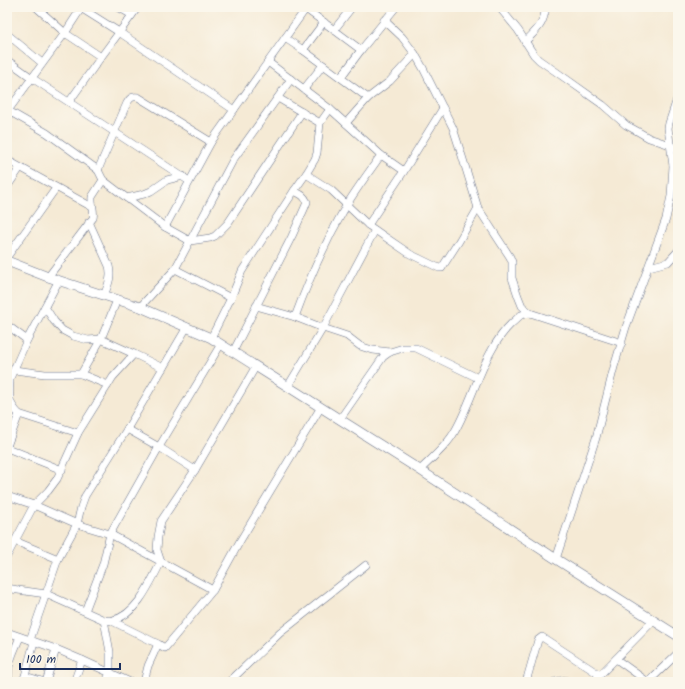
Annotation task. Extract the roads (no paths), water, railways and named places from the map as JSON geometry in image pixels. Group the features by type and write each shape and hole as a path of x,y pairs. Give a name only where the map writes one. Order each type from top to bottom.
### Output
{"street":[{"path":"36,7 65,33 101,57"},
{"path":"118,7 132,15"},
{"path":"69,102 138,7"},
{"path":"334,30 352,7"},
{"path":"341,77 360,50 396,7"},
{"path":"499,7 518,30 534,55 539,60 603,106 626,125 649,138 670,145 678,150"},
{"path":"525,42 540,26 546,7"},
{"path":"234,110 82,8 7,111 47,133 98,170 103,180 166,227 190,241 215,236 228,223 302,112"},
{"path":"166,227 211,142 306,8 360,50"},
{"path":"384,20 402,37 415,54 453,128 478,208 512,262 512,278 522,306 530,313 622,343"},
{"path":"303,50 324,22"},
{"path":"7,34 42,63"},
{"path":"285,38 341,77 368,98"},
{"path":"346,123 368,98 390,80 415,54"},
{"path":"7,60 32,78 190,181"},
{"path":"268,62 330,109 381,155 404,171"},
{"path":"304,89 323,65"},
{"path":"140,308 175,269 233,160 291,79"},
{"path":"98,170 127,103 133,96 138,97 211,142"},
{"path":"556,559 596,438 614,367 666,219 671,196 673,166 669,123 678,96"},
{"path":"278,98 320,123"},
{"path":"368,225 443,108"},
{"path":"211,338 242,271 315,159 320,123 330,109"},
{"path":"295,317 309,280 328,240 347,205 381,155"},
{"path":"7,160 92,207"},
{"path":"7,188 20,168"},
{"path":"306,174 331,190 375,230 410,254 440,268 443,266 459,242 478,208"},
{"path":"127,198 144,194 167,180 183,176"},
{"path":"48,277 93,218 92,197 103,180"},
{"path":"7,256 56,188"},
{"path":"233,352 292,236 307,202 302,195 294,191"},
{"path":"89,222 111,272 111,277 104,296"},
{"path":"288,386 323,328 375,230"},
{"path":"649,267 668,262 678,251"},
{"path":"7,261 48,277 140,308 211,338 678,636"},
{"path":"175,269 230,298"},
{"path":"59,280 27,340 8,381 10,401 13,408 19,414 78,433"},
{"path":"81,374 100,338 117,300"},
{"path":"256,306 295,317 346,336 360,346 373,350 390,352"},
{"path":"520,316 522,306"},
{"path":"45,307 62,330 73,336 88,340 100,338 163,368"},
{"path":"420,470 444,445 454,432 467,406 478,378 499,339 507,328 520,316 530,313"},
{"path":"7,325 27,340"},
{"path":"56,649 45,682 23,679 32,641 46,594 58,559 77,524 85,496 127,429 187,327"},
{"path":"85,611 103,564 110,534 159,447 221,344"},
{"path":"340,419 383,357 390,352 403,348 416,348 478,378"},
{"path":"7,556 34,506 57,479 78,433 113,377 134,354"},
{"path":"112,621 124,615 139,602 161,562 157,550 161,521 195,470 256,366"},
{"path":"14,370 45,374 81,374 108,385"},
{"path":"7,588 46,594 104,620 112,621 165,648 213,590 240,541 321,407"},
{"path":"19,414 7,447 62,470"},
{"path":"127,429 195,470"},
{"path":"7,496 77,524 110,534 213,590"},
{"path":"15,541 58,559"},
{"path":"229,682 280,633 366,565"},
{"path":"104,620 110,652 110,672 106,682"},
{"path":"593,682 653,621"},
{"path":"7,632 56,649 130,682"},
{"path":"9,682 8,674 10,664 20,637"},
{"path":"526,682 538,640 542,637 600,675"},
{"path":"144,682 148,666 158,644"},
{"path":"616,659 648,682 678,653"},
{"path":"74,682 82,660"},
{"path":"555,682 561,680 570,682"}]}
